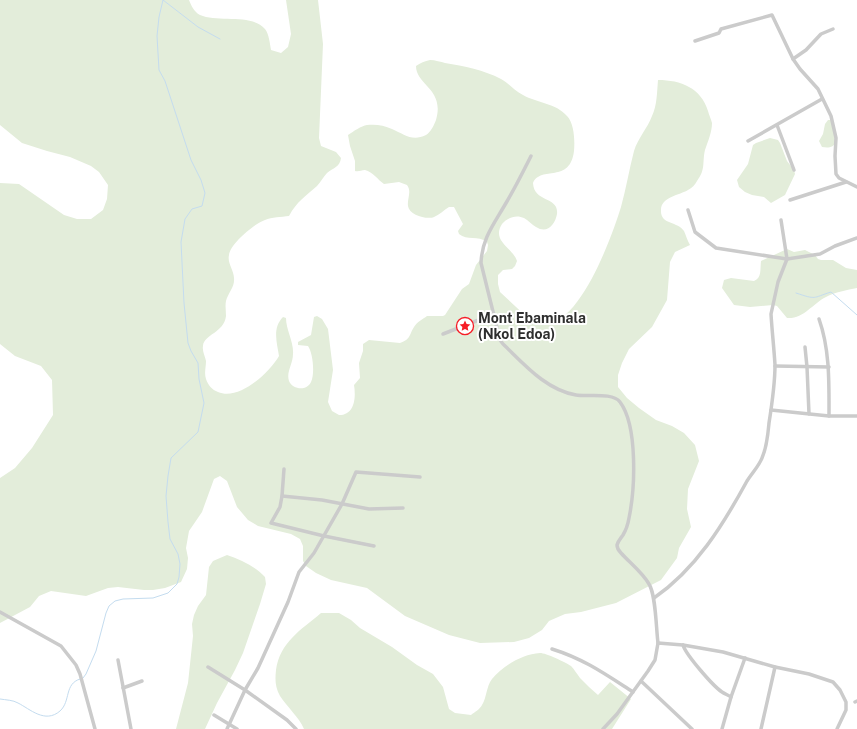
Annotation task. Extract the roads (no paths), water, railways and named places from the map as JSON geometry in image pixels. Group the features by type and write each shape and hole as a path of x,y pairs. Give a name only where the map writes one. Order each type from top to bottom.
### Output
{"street":[{"path":"695,41 719,33 722,29 772,15 793,59 800,69 817,86 831,116 836,138 836,174 839,178 857,187"},
{"path":"793,59 806,50 821,34 833,29"},
{"path":"748,141 822,99"},
{"path":"777,125 794,170"},
{"path":"531,156 490,228 482,253 481,263 500,340 549,385 560,391 585,397 598,395 615,398 620,401 627,416 634,464 631,508 627,525 617,545 621,554 650,584 654,598 658,643 655,660 617,714 603,729"},
{"path":"790,200 846,182"},
{"path":"688,210 696,232 716,248 787,259 820,254 857,238"},
{"path":"654,598 684,573 699,556 721,527 752,473 762,459 768,436 775,366 771,314 778,282 787,259 782,220"},
{"path":"443,334 494,314"},
{"path":"819,319 822,327 829,367 829,416"},
{"path":"805,347 809,414"},
{"path":"775,366 829,367"},
{"path":"771,410 829,416 857,416"},
{"path":"284,469 280,507 272,523 324,536 374,546"},
{"path":"227,729 276,629 299,572 314,553 324,536 342,504 356,472 420,477"},
{"path":"282,496 322,500 369,509 402,508"},
{"path":"0,612 61,646 76,664 95,729"},
{"path":"658,643 683,645 723,652 775,667 809,674 833,682 840,690 846,702 846,710 837,729"},
{"path":"683,645 686,652 712,683 722,692 731,697"},
{"path":"552,649 572,655 587,662 633,692"},
{"path":"722,729 731,697 745,658"},
{"path":"118,660 131,729"},
{"path":"208,667 245,690 287,720 296,729"},
{"path":"761,729 775,667"},
{"path":"123,688 142,681"},
{"path":"641,681 692,729"},
{"path":"214,715 237,729"}],"waterway":[{"path":"163,0 198,27 220,39"},
{"path":"83,678 96,651 109,606 115,601 123,599 153,598 168,593 177,584 180,564 178,554 170,539 166,496 168,476 171,458 198,432 204,403 199,379 198,363 188,343 184,303 181,242 185,219 192,209 202,206 205,193 201,180 191,160 165,81 159,70 157,36 163,0"},
{"path":"796,293 808,297 817,297 831,292 857,315"},
{"path":"0,699 14,701 43,716 54,715 63,707 72,685 75,681 80,679"}],"place":[{"name":"Mont Ebaminala (Nkol Edoa)","path":"465,326"}]}
